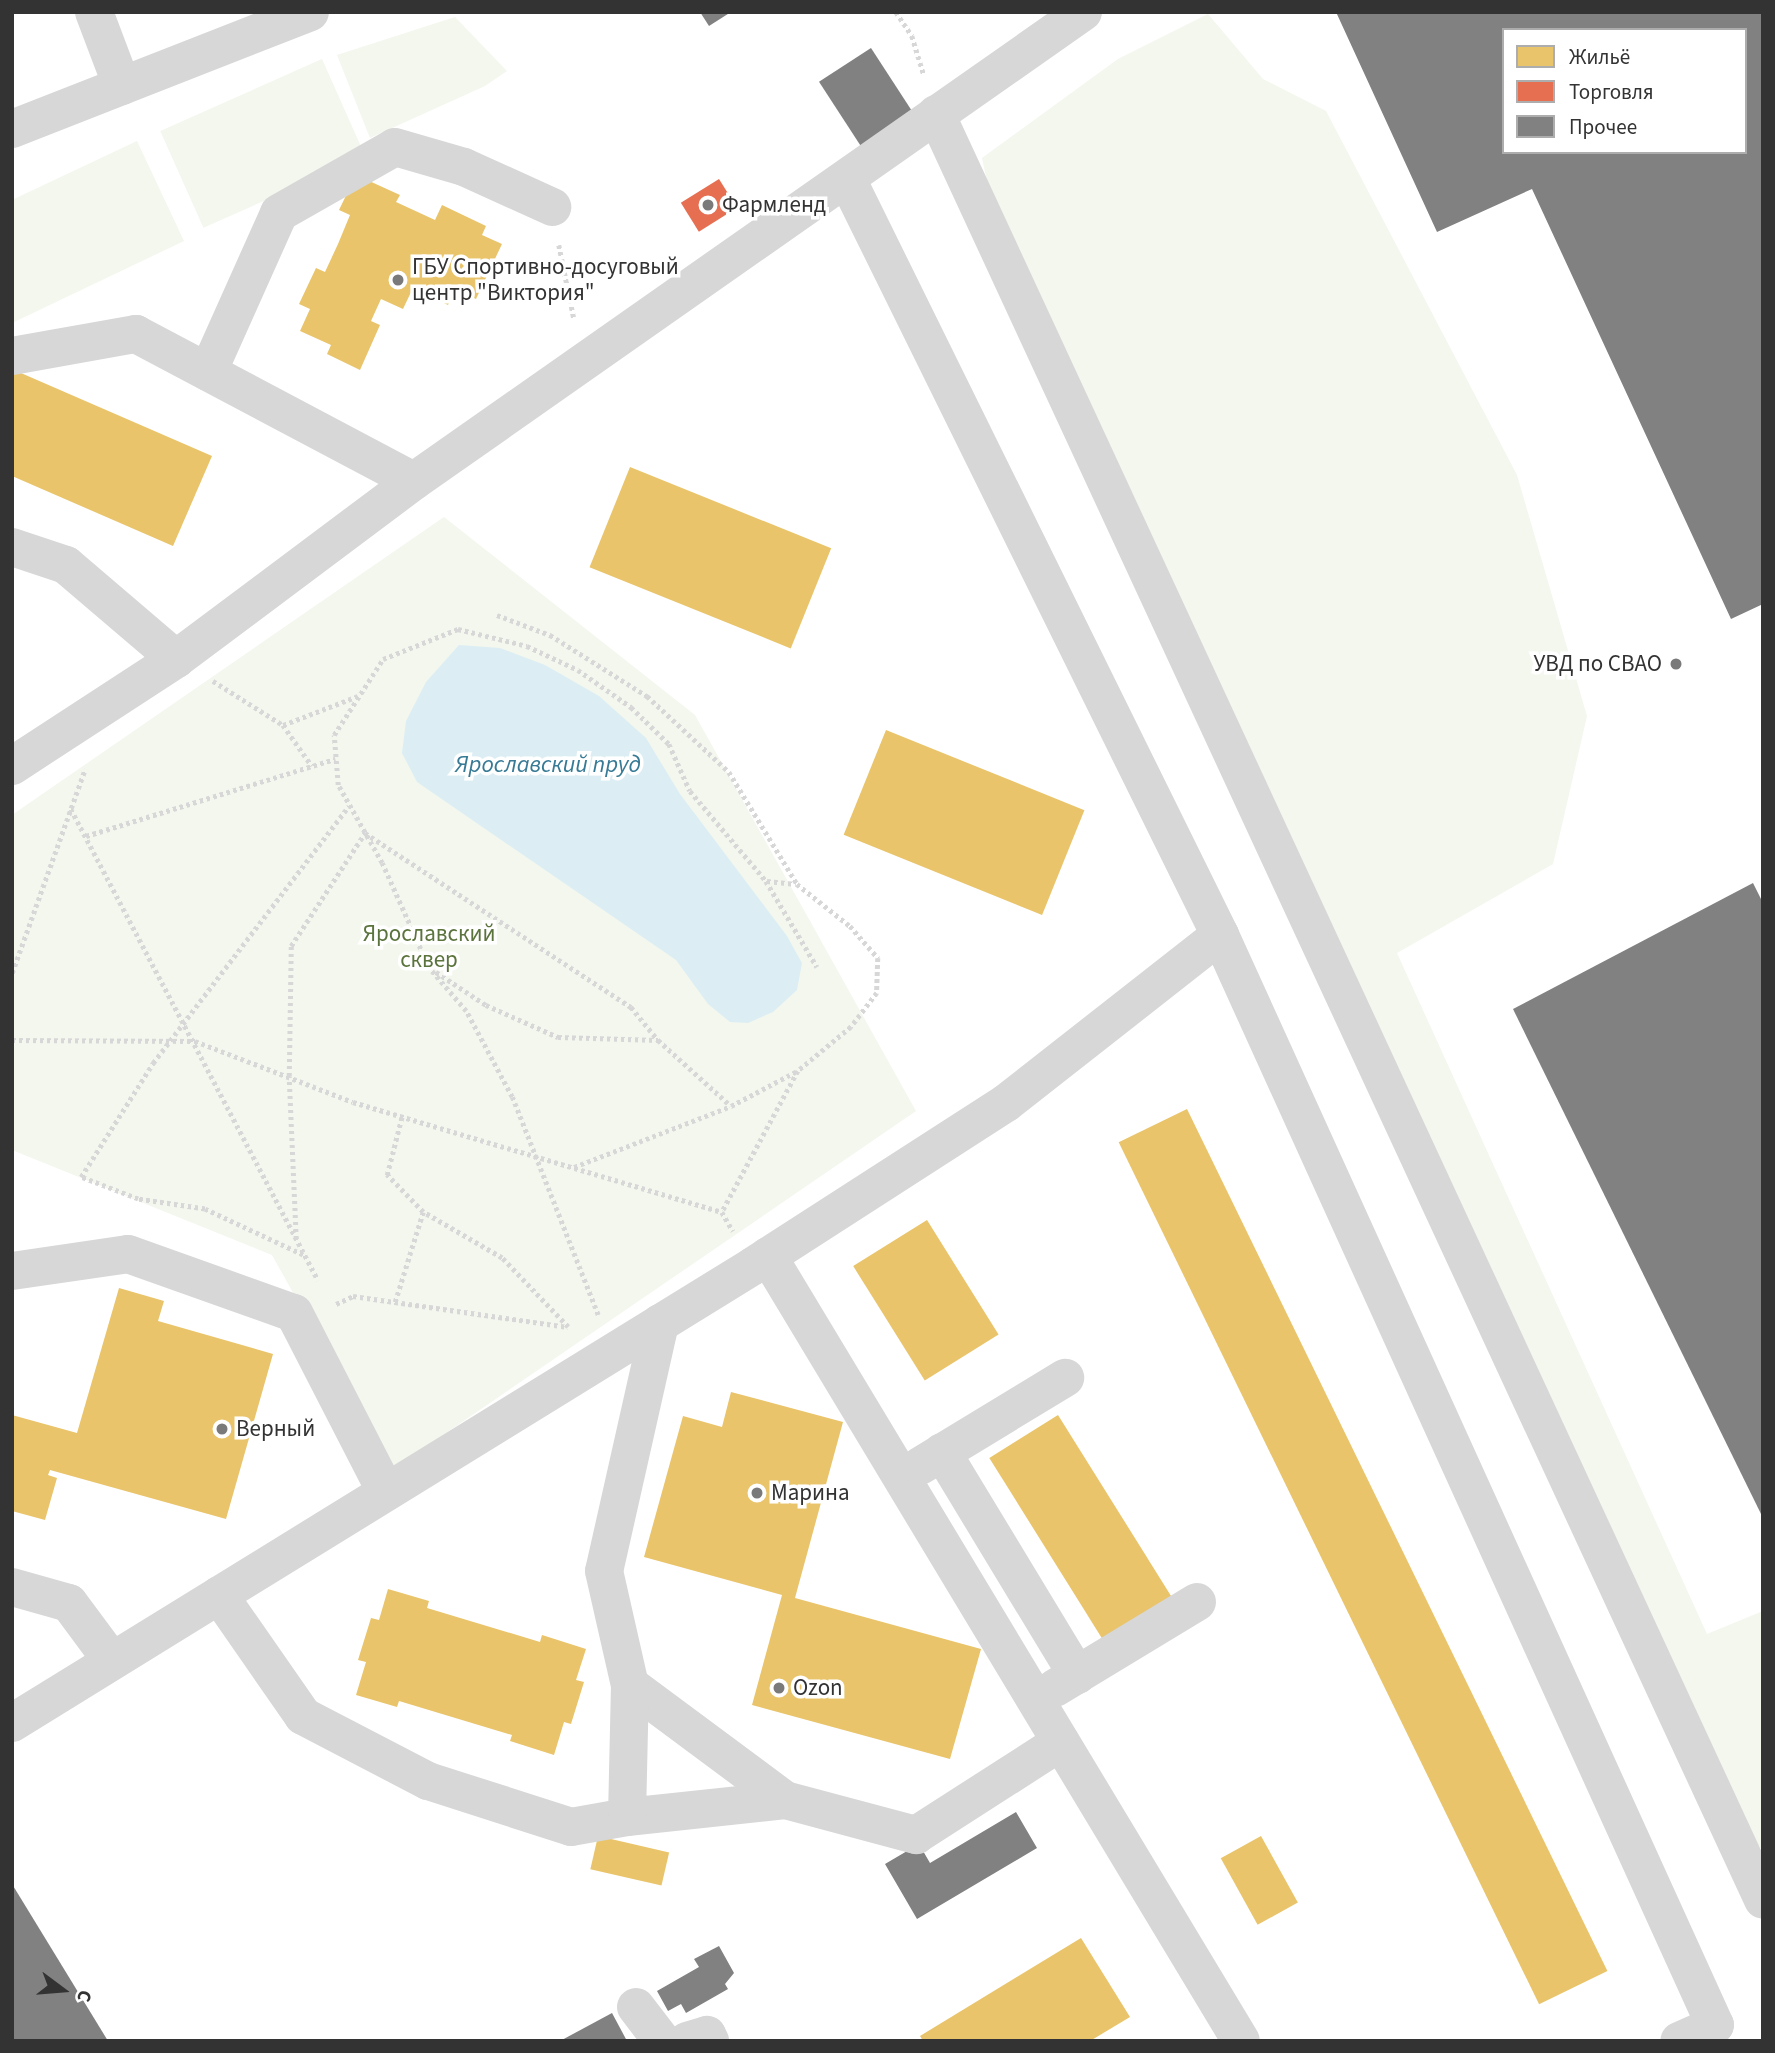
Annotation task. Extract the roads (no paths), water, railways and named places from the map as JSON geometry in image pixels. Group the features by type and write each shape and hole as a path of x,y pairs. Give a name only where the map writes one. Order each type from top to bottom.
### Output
{"street":[{"path":"94,12 122,86"},
{"path":"12,129 310,12"},
{"path":"12,766 176,659 414,481 848,181 936,114 1083,12"},
{"path":"936,114 1763,1900"},
{"path":"208,372 279,213 395,147 464,167 552,207"},
{"path":"848,181 1220,934 1716,2025 1678,2041"},
{"path":"12,356 136,334 414,481"},
{"path":"12,547 66,565 176,659"},
{"path":"12,1723 760,1261 1006,1103 1220,934"},
{"path":"12,1271 128,1254 294,1313 386,1492"},
{"path":"760,1261 901,1477 1241,2041"},
{"path":"627,1817 630,1685 604,1571 660,1323"},
{"path":"901,1477 1065,1378"},
{"path":"942,1452 1077,1675"},
{"path":"12,1587 69,1603 112,1661"},
{"path":"219,1595 303,1716 428,1780 571,1828 627,1817 785,1800 916,1835 1061,1742"},
{"path":"1035,1700 1197,1602"},
{"path":"630,1685 785,1800"},
{"path":"636,2007 662,2041"},
{"path":"687,2041 707,2035 709,2041"}],"water":[{"name":"Ярославский пруд","path":"459,645 500,648 545,665 599,696 646,738 680,794 787,936 802,963 797,990 773,1012 748,1023 730,1022 708,1004 676,960 417,782 402,753 406,721 426,682"}],"place":[{"name":"Фармленд","path":"708,205"},
{"name":"ГБУ Спортивно-досуговый центр \"Виктория\"","path":"398,280"},
{"name":"УВД по СВАО","path":"1676,664"},
{"name":"Верный","path":"222,1429"},
{"name":"Марина","path":"757,1493"},
{"name":"Ozon","path":"779,1688"}],"park label":[{"name":"Ярославский сквер","path":"429,947"}]}
